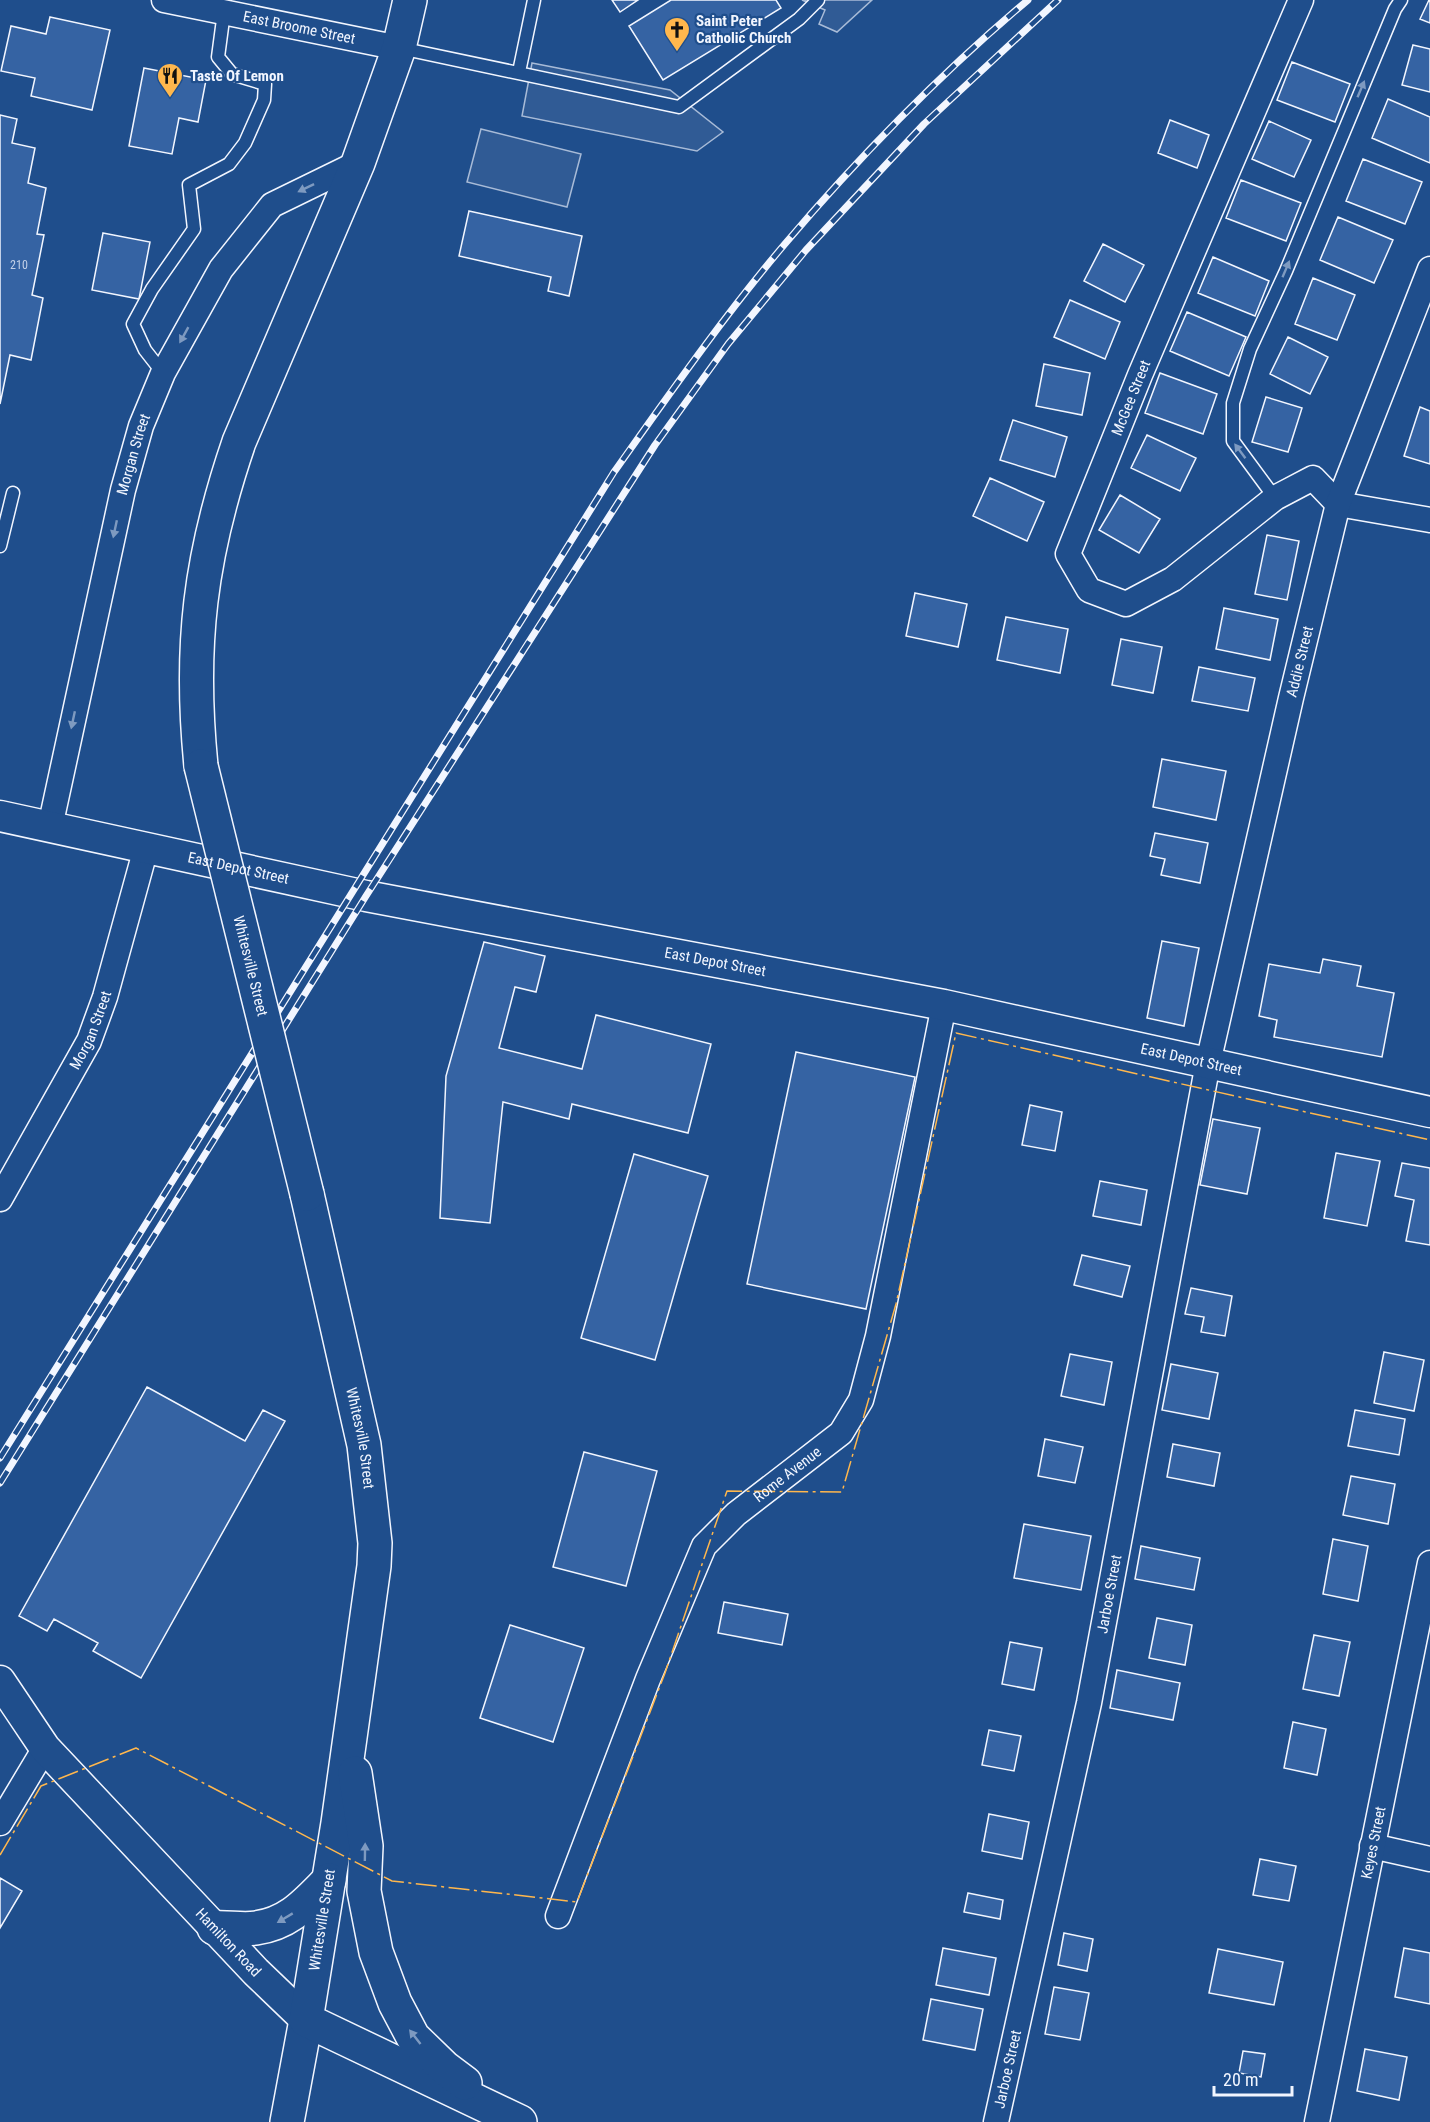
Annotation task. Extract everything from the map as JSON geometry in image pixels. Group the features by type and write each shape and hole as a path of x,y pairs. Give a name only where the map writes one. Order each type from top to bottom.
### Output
{"main road":[{"path":"358,163 399,48 410,0"},
{"name":"Whitesville Street","path":"287,2122 329,1880 375,1543 364,1445 307,1194 201,766 196,719 197,636 203,578 224,486 239,442 358,163"},
{"path":"350,1739 366,1846 364,1891 376,1952 395,2003 414,2037 421,2044 445,2067 513,2119"},
{"path":"214,1928 254,1928 282,1922 305,1904 329,1880"},
{"name":"Hamilton Road","path":"306,2020 513,2119"}],"street":[{"name":"East Broome Street","path":"164,0 399,48"},
{"name":"McGee Street","path":"1301,0 1140,375 1068,555 1089,590 1126,604 1173,579 1275,498 1313,478 1338,504"},
{"name":"Morgan Street","path":"50,827 123,490 141,426 163,373 221,269 272,205 358,163"},
{"name":"Addie Street","path":"1208,1063 1291,698 1338,504 1430,269"},
{"path":"1338,504 1430,520"},
{"name":"East Depot Street","path":"0,816 366,896 944,1005 1430,1112"},
{"name":"Morgan Street","path":"0,1199 89,1041 105,997 146,848"},
{"name":"Rome Avenue","path":"558,1916 648,1679 704,1546 736,1514 842,1433 861,1400 878,1336 944,1005"},
{"name":"Jarboe Street","path":"996,2122 1089,1702 1208,1063"},
{"name":"Keyes Street","path":"1317,2122 1430,1563"},
{"name":"Hamilton Road","path":"0,1681 45,1748 256,1972 306,2020"},
{"path":"0,1823 45,1748"},
{"path":"1372,1846 1430,1859"}],"lane":[{"path":"519,72 534,0"},
{"path":"399,48 679,106 799,19 818,0"},
{"path":"1275,498 1233,441 1233,403 1250,349 1286,271 1395,9 1401,0"},
{"path":"163,373 145,350 133,324 152,289 194,229 189,185 229,164 245,143 264,100 265,84 232,74 218,57 224,12"},
{"path":"0,546 13,493"}],"shaded area":[{"path":"802,0 872,0 837,32 819,24 825,10"},
{"path":"532,63 670,90 723,132 697,151 522,116"},
{"path":"481,129 581,154 567,207 467,182"}],"building":[{"path":"612,0 638,0 620,12"},
{"name":"Saint Peter Catholic Church","path":"671,0 776,0 781,8 663,80 629,26"},
{"path":"1430,0 1430,23 1420,19"},
{"path":"50,17 110,30 92,110 31,96 35,78 1,71 11,26 46,34"},
{"path":"1413,45 1430,49 1430,92 1402,85"},
{"path":"1292,62 1350,84 1335,122 1277,100"},
{"name":"Taste Of Lemon","path":"144,68 206,80 198,122 179,118 172,154 129,146"},
{"path":"1388,99 1430,117 1430,163 1372,138"},
{"path":"0,115 17,119 12,143 35,148 28,183 46,188 37,234 44,235 32,295 43,298 31,360 10,355 0,404"},
{"path":"1170,120 1209,135 1197,168 1158,153"},
{"path":"1269,121 1311,140 1294,177 1252,159"},
{"path":"1363,159 1422,182 1405,224 1346,201"},
{"path":"1241,180 1301,203 1286,241 1226,218"},
{"path":"469,211 582,236 569,296 548,291 551,277 459,256"},
{"path":"1338,217 1393,240 1374,283 1320,260"},
{"path":"103,233 150,242 139,299 92,290"},
{"path":"1103,244 1144,265 1125,302 1084,281"},
{"path":"1213,257 1269,281 1255,316 1198,293"},
{"path":"1313,278 1355,295 1337,340 1295,324"},
{"path":"1070,300 1120,322 1105,359 1054,337"},
{"path":"1187,312 1246,337 1229,376 1170,351"},
{"path":"1288,337 1328,357 1310,394 1270,374"},
{"path":"1044,364 1090,373 1082,415 1036,406"},
{"path":"1160,373 1217,394 1203,434 1145,413"},
{"path":"1266,397 1302,408 1288,452 1252,442"},
{"path":"1420,407 1430,411 1430,464 1404,456"},
{"path":"1013,420 1067,437 1055,477 1000,460"},
{"path":"1147,435 1196,458 1180,491 1131,468"},
{"path":"990,478 1044,502 1027,541 973,516"},
{"path":"1120,495 1160,519 1139,553 1099,530"},
{"path":"1267,535 1299,541 1287,600 1255,594"},
{"path":"915,593 967,604 958,647 906,636"},
{"path":"1224,608 1278,619 1270,660 1216,649"},
{"path":"1006,617 1068,629 1060,673 997,660"},
{"path":"1121,639 1162,647 1153,693 1112,685"},
{"path":"1199,667 1255,678 1248,711 1192,701"},
{"path":"1162,759 1226,771 1216,820 1153,807"},
{"path":"1155,833 1208,843 1200,883 1161,875 1165,859 1150,856"},
{"path":"1162,941 1199,948 1184,1026 1147,1018"},
{"path":"484,942 545,956 536,992 515,987 499,1048 582,1069 596,1015 711,1044 688,1133 572,1104 569,1119 503,1102 490,1223 440,1218 446,1076"},
{"path":"1323,959 1361,966 1357,986 1394,993 1382,1057 1274,1037 1277,1020 1259,1016 1269,964 1320,973"},
{"path":"796,1052 915,1077 866,1309 747,1284"},
{"path":"1030,1105 1062,1112 1055,1151 1022,1145"},
{"path":"1213,1119 1260,1128 1247,1194 1200,1185"},
{"path":"1336,1153 1380,1161 1367,1226 1324,1218"},
{"path":"634,1154 708,1176 655,1360 581,1338"},
{"path":"1402,1163 1430,1168 1430,1245 1406,1241 1414,1200 1395,1196"},
{"path":"1100,1181 1147,1190 1141,1225 1093,1216"},
{"path":"1082,1255 1130,1266 1122,1297 1074,1285"},
{"path":"1191,1288 1232,1296 1225,1336 1201,1332 1204,1317 1185,1314"},
{"path":"1384,1352 1424,1360 1414,1411 1374,1403"},
{"path":"1070,1354 1112,1362 1104,1405 1061,1396"},
{"path":"1171,1364 1218,1373 1209,1419 1162,1410"},
{"path":"147,1387 245,1441 263,1410 285,1421 141,1678 93,1651 98,1643 54,1619 47,1631 19,1616"},
{"path":"1355,1410 1405,1419 1399,1455 1348,1446"},
{"path":"1045,1439 1083,1447 1075,1483 1038,1476"},
{"path":"1173,1444 1220,1453 1214,1486 1167,1477"},
{"path":"584,1452 657,1471 626,1586 553,1567"},
{"path":"1351,1476 1395,1484 1388,1524 1343,1515"},
{"path":"1024,1524 1091,1536 1081,1590 1014,1578"},
{"path":"1333,1539 1368,1546 1358,1601 1323,1594"},
{"path":"1141,1546 1200,1558 1194,1590 1135,1579"},
{"path":"724,1602 788,1614 782,1645 718,1633"},
{"path":"1157,1618 1192,1625 1185,1665 1149,1658"},
{"path":"510,1625 584,1648 553,1742 480,1718"},
{"path":"1314,1635 1350,1642 1339,1696 1303,1689"},
{"path":"1010,1642 1042,1648 1034,1690 1002,1684"},
{"path":"1117,1670 1180,1683 1173,1720 1110,1708"},
{"path":"1293,1722 1326,1729 1317,1775 1284,1768"},
{"path":"989,1730 1021,1736 1014,1771 982,1765"},
{"path":"989,1814 1029,1822 1022,1859 982,1851"},
{"path":"1260,1859 1296,1866 1289,1901 1253,1895"},
{"path":"0,1878 22,1891 0,1928"},
{"path":"968,1893 1003,1900 1000,1919 964,1912"},
{"path":"1064,1933 1093,1939 1087,1971 1058,1965"},
{"path":"943,1948 996,1958 989,1995 936,1985"},
{"path":"1404,1948 1430,1953 1430,2004 1395,1997"},
{"path":"1218,1949 1283,1962 1274,2005 1209,1993"},
{"path":"1054,1987 1089,1993 1080,2040 1045,2034"},
{"path":"931,1999 983,2009 975,2050 923,2040"},
{"path":"1365,2049 1407,2057 1399,2100 1357,2091"},
{"path":"1243,2051 1265,2054 1261,2077 1239,2073"}],"railway":[{"path":"0,1458 614,472 718,328 761,272 812,213 932,87 1028,0"},
{"path":"0,1483 366,896 655,445 728,344 806,250 924,124 1058,0"}],"power":[{"path":"0,1855 41,1786 136,1748 392,1881 577,1902 665,1673 727,1491 842,1492 896,1304 956,1033 1430,1140"}],"place":[{"name":"Saint Peter Catholic Church","path":"677,53"},
{"name":"Taste Of Lemon","path":"170,99"}]}
